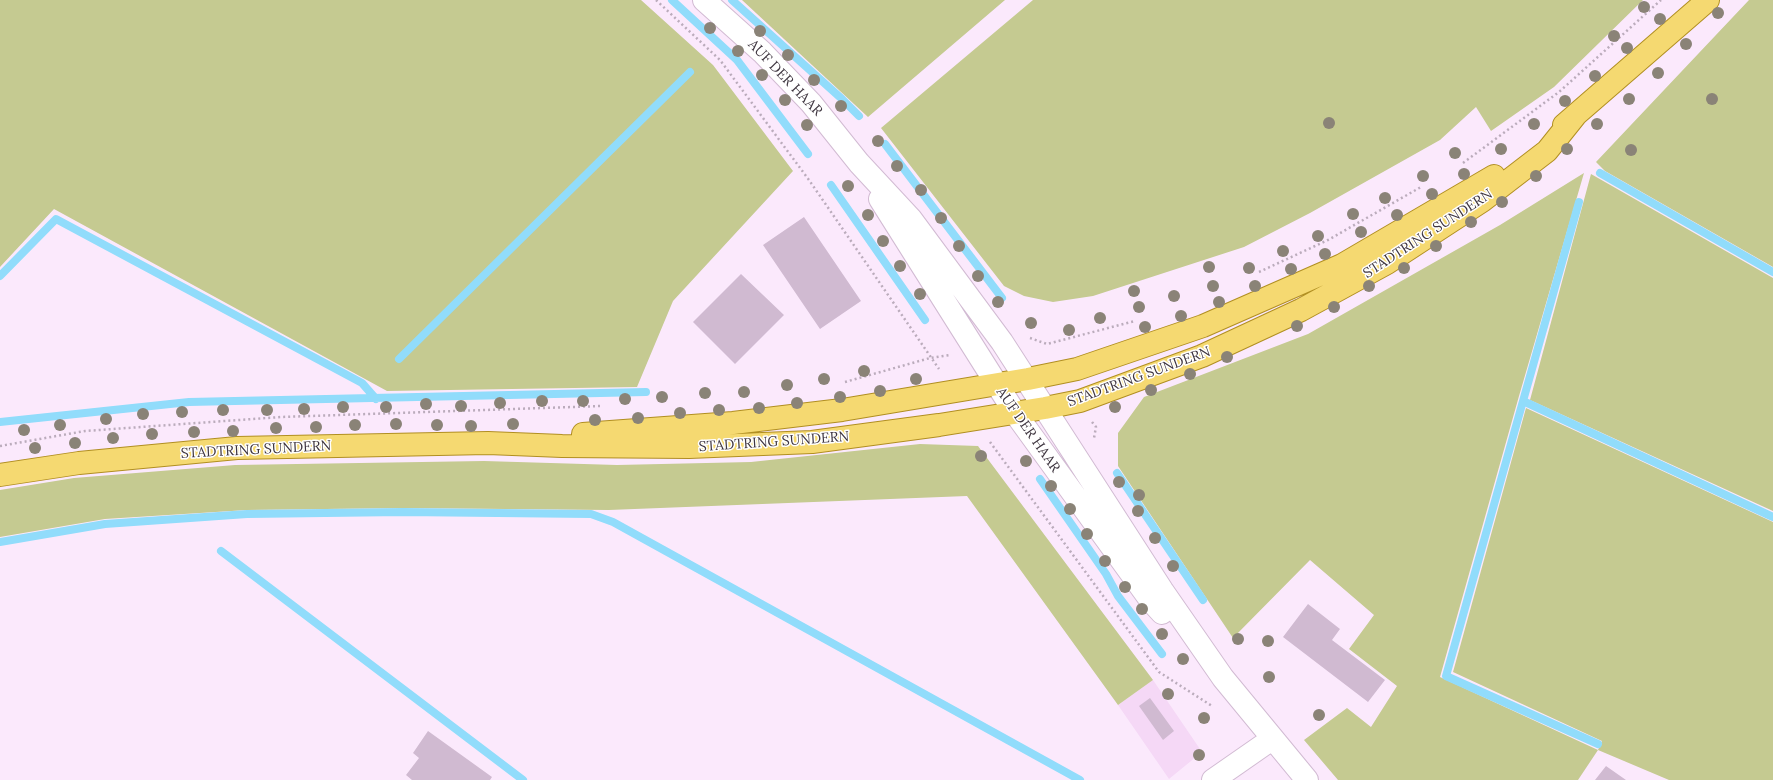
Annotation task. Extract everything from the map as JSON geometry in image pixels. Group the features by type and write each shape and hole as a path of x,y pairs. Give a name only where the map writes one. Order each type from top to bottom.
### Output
{"main road":[{"name":"STADTRING SUNDERN","path":"488,443 629,430 733,423 842,410 996,385 1077,368 1203,326 1342,265 1505,170 1575,116 1708,0"},
{"name":"STADTRING SUNDERN","path":"0,475 79,463 237,448 488,443 562,446 689,447 812,442 1014,413 1080,401 1202,356 1301,310 1387,263 1482,201 1547,151 1575,116"}],"street":[{"name":"AUF DER HAAR","path":"704,0 762,52 811,103 859,163 911,219 998,335 1028,379 1162,590 1223,678 1307,780"},
{"name":"AUF DER HAAR","path":"859,163 897,228 1014,413 1151,601 1223,678"},
{"path":"1213,780 1272,739"}],"path":[{"path":"656,0 720,60 809,180 940,371"},
{"path":"1461,165 1560,92 1661,0"},
{"path":"1256,273 1328,240 1428,184"},
{"path":"1047,344 1142,318"},
{"path":"841,383 930,358 949,355"},
{"path":"0,446 85,431 282,417 604,406"},
{"path":"988,440 1159,672 1214,707"}],"shaded area":[{"path":"1153,680 1202,752 1169,779 1118,705"}],"green space":[{"path":"0,0 641,0 713,65 793,171 673,301 637,387 387,391 54,209 0,267"},
{"path":"742,0 1005,0 868,117"},
{"path":"1033,0 1643,0 1554,87 1491,131 1476,107 1440,140 1310,213 1244,247 1093,296 1053,302 1024,296 1004,286 881,128"},
{"path":"1749,0 1773,0 1773,267 1605,171 1596,162"},
{"path":"1584,173 1519,396 1440,677 1598,750 1578,780 1338,780 1304,740 1347,708 1371,727 1397,686 1349,649 1374,615 1310,560 1233,638 1118,466 1118,433 1144,397 1308,334 1500,225"},
{"path":"1591,174 1773,278 1773,511 1530,400"},
{"path":"1526,408 1773,522 1773,780 1669,780 1598,750 1602,741 1453,672"},
{"path":"920,444 978,446 1153,680 1118,705 967,496 609,510 404,508 247,510 105,519 0,537 0,490 74,478 235,465 484,461 617,465 751,462"}],"building":[{"path":"804,217 861,301 820,329 763,245"},
{"path":"741,274 784,315 735,364 693,322"},
{"path":"1308,604 1340,629 1332,640 1385,680 1368,702 1283,637"},
{"path":"1150,698 1174,731 1163,740 1139,706"},
{"path":"428,731 492,777 490,780 412,780 406,775 419,758 413,753"},
{"path":"1606,766 1626,780 1595,780"}],"waterway":[{"path":"672,0 737,60 808,154"},
{"path":"732,0 859,116"},
{"path":"399,359 690,72"},
{"path":"885,144 1002,298"},
{"path":"1600,173 1773,272"},
{"path":"831,185 925,320"},
{"path":"1579,202 1523,401 1773,517"},
{"path":"0,276 56,219 362,383 376,399"},
{"path":"0,422 189,402 646,392"},
{"path":"1523,401 1446,676 1598,744"},
{"path":"1117,473 1203,600"},
{"path":"1040,479 1106,574 1118,596 1162,654"},
{"path":"0,542 105,524 247,514 403,512 591,514 613,522 1080,780"},
{"path":"221,551 523,780"}]}
